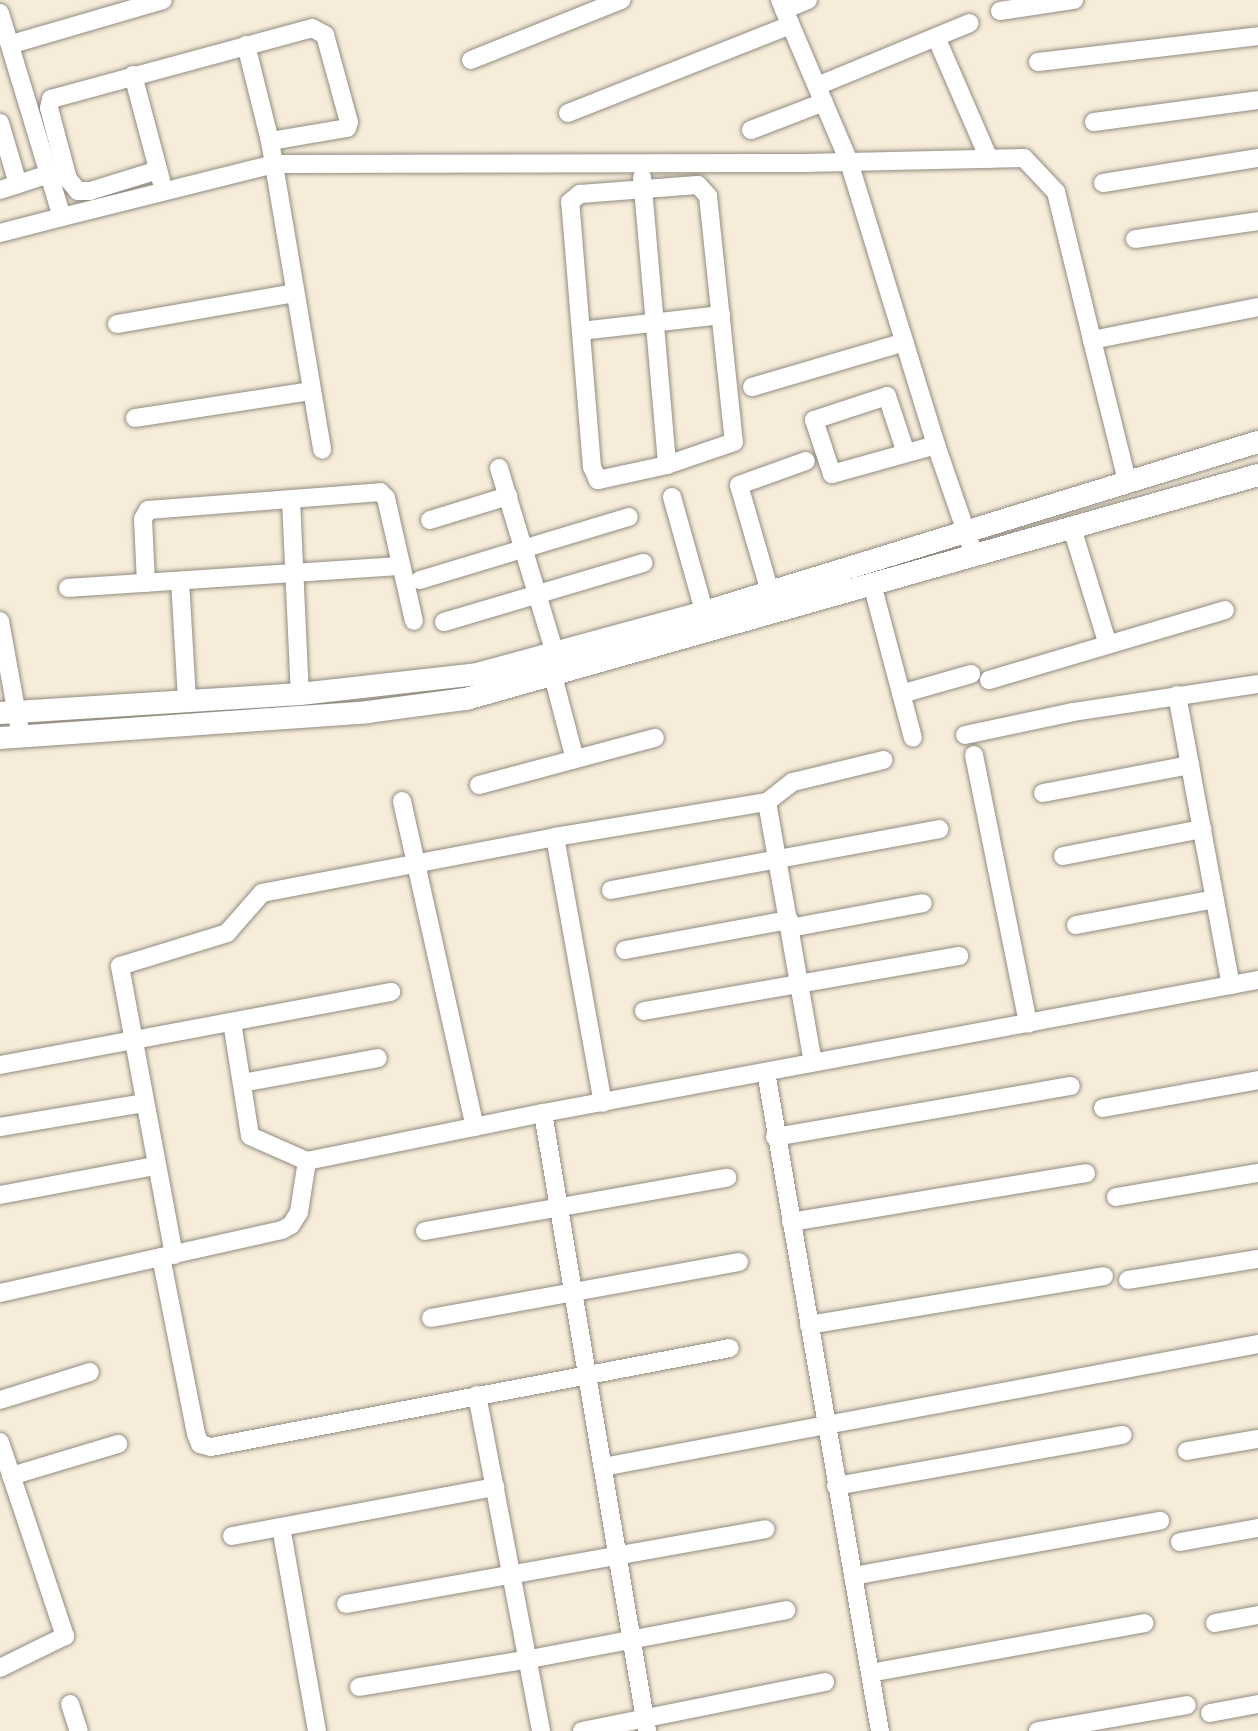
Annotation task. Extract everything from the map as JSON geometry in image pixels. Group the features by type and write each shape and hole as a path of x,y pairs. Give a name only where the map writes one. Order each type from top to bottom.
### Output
{"street":[{"path":"12,44 138,3 163,0"},
{"path":"471,60 621,0"},
{"path":"568,113 808,0"},
{"path":"1000,11 1074,0"},
{"path":"785,12 849,162 936,445 974,555"},
{"path":"0,13 12,44 62,217"},
{"path":"751,130 970,22"},
{"path":"158,170 90,191 78,191 68,179 49,108 51,99 58,95 246,45 319,29 325,35 349,122 343,129 270,141"},
{"path":"1038,62 1258,36"},
{"path":"936,37 989,159"},
{"path":"246,45 270,141 322,450"},
{"path":"133,75 164,192"},
{"path":"1094,122 1258,100"},
{"path":"0,123 18,184"},
{"path":"0,233 274,164 642,164 1024,158 1056,192 1127,480"},
{"path":"1103,183 1258,158"},
{"path":"642,164 667,465"},
{"path":"0,190 49,174"},
{"path":"698,185 705,190 734,442 667,465 604,482 594,476 570,202 575,195 643,188 698,185"},
{"path":"1135,239 1258,221"},
{"path":"117,324 295,293"},
{"path":"1092,340 1258,307"},
{"path":"581,331 721,315"},
{"path":"752,387 905,342"},
{"path":"135,418 311,391"},
{"path":"906,453 887,396 814,420 832,474 936,445"},
{"path":"0,621 11,737 368,712 465,699 554,676 707,622 770,592 1127,480 1258,442"},
{"path":"770,592 739,485 806,461"},
{"path":"499,468 555,653"},
{"path":"9,712 300,694 427,683 477,674 555,653 707,622 872,584 1258,475"},
{"path":"146,583 142,519 148,510 383,494 414,621"},
{"path":"430,520 508,496"},
{"path":"672,496 707,622"},
{"path":"291,499 300,694"},
{"path":"420,580 629,517"},
{"path":"1072,528 1108,645"},
{"path":"444,622 643,563"},
{"path":"68,588 401,566"},
{"path":"180,581 187,700"},
{"path":"872,584 913,738"},
{"path":"989,680 1225,610"},
{"path":"901,694 971,674"},
{"path":"554,676 575,759"},
{"path":"965,735 1177,695 1258,684"},
{"path":"1177,695 1231,984"},
{"path":"479,784 655,738"},
{"path":"974,755 1028,1024"},
{"path":"730,1348 221,1445 200,1444 120,966 227,933 262,893 416,866 555,837 767,802 793,782 883,760"},
{"path":"1043,793 1190,765"},
{"path":"402,801 475,1127"},
{"path":"767,802 813,1062"},
{"path":"610,890 939,829"},
{"path":"1063,856 1202,829"},
{"path":"555,837 603,1103"},
{"path":"1076,925 1215,899"},
{"path":"625,950 923,903"},
{"path":"644,1011 959,956"},
{"path":"232,1022 250,1136 308,1161 543,1113 1258,980"},
{"path":"0,1065 391,993"},
{"path":"242,1083 378,1058"},
{"path":"766,1072 824,1424 880,1731"},
{"path":"1103,1108 1258,1080"},
{"path":"775,1137 1071,1086"},
{"path":"0,1127 144,1103"},
{"path":"543,1113 646,1724"},
{"path":"0,1293 167,1256 291,1225 299,1212 308,1161"},
{"path":"0,1195 155,1166"},
{"path":"791,1222 1086,1173"},
{"path":"1116,1197 1258,1173"},
{"path":"425,1231 728,1178"},
{"path":"1128,1280 1258,1259"},
{"path":"431,1318 738,1262"},
{"path":"808,1325 1104,1276"},
{"path":"603,1467 1258,1344"},
{"path":"0,1400 90,1372"},
{"path":"477,1395 530,1659 541,1731"},
{"path":"836,1486 1122,1435"},
{"path":"1187,1451 1258,1438"},
{"path":"0,1443 65,1636 0,1668"},
{"path":"11,1476 118,1444"},
{"path":"232,1536 495,1487"},
{"path":"853,1576 1160,1521"},
{"path":"281,1527 317,1731"},
{"path":"346,1604 765,1528"},
{"path":"1180,1542 1258,1528"},
{"path":"358,1687 530,1659 786,1610"},
{"path":"1215,1623 1258,1615"},
{"path":"870,1673 1144,1623"},
{"path":"582,1731 646,1724 825,1682"},
{"path":"70,1704 80,1731"},
{"path":"1210,1713 1258,1704"},
{"path":"1038,1731 1187,1705"}]}
